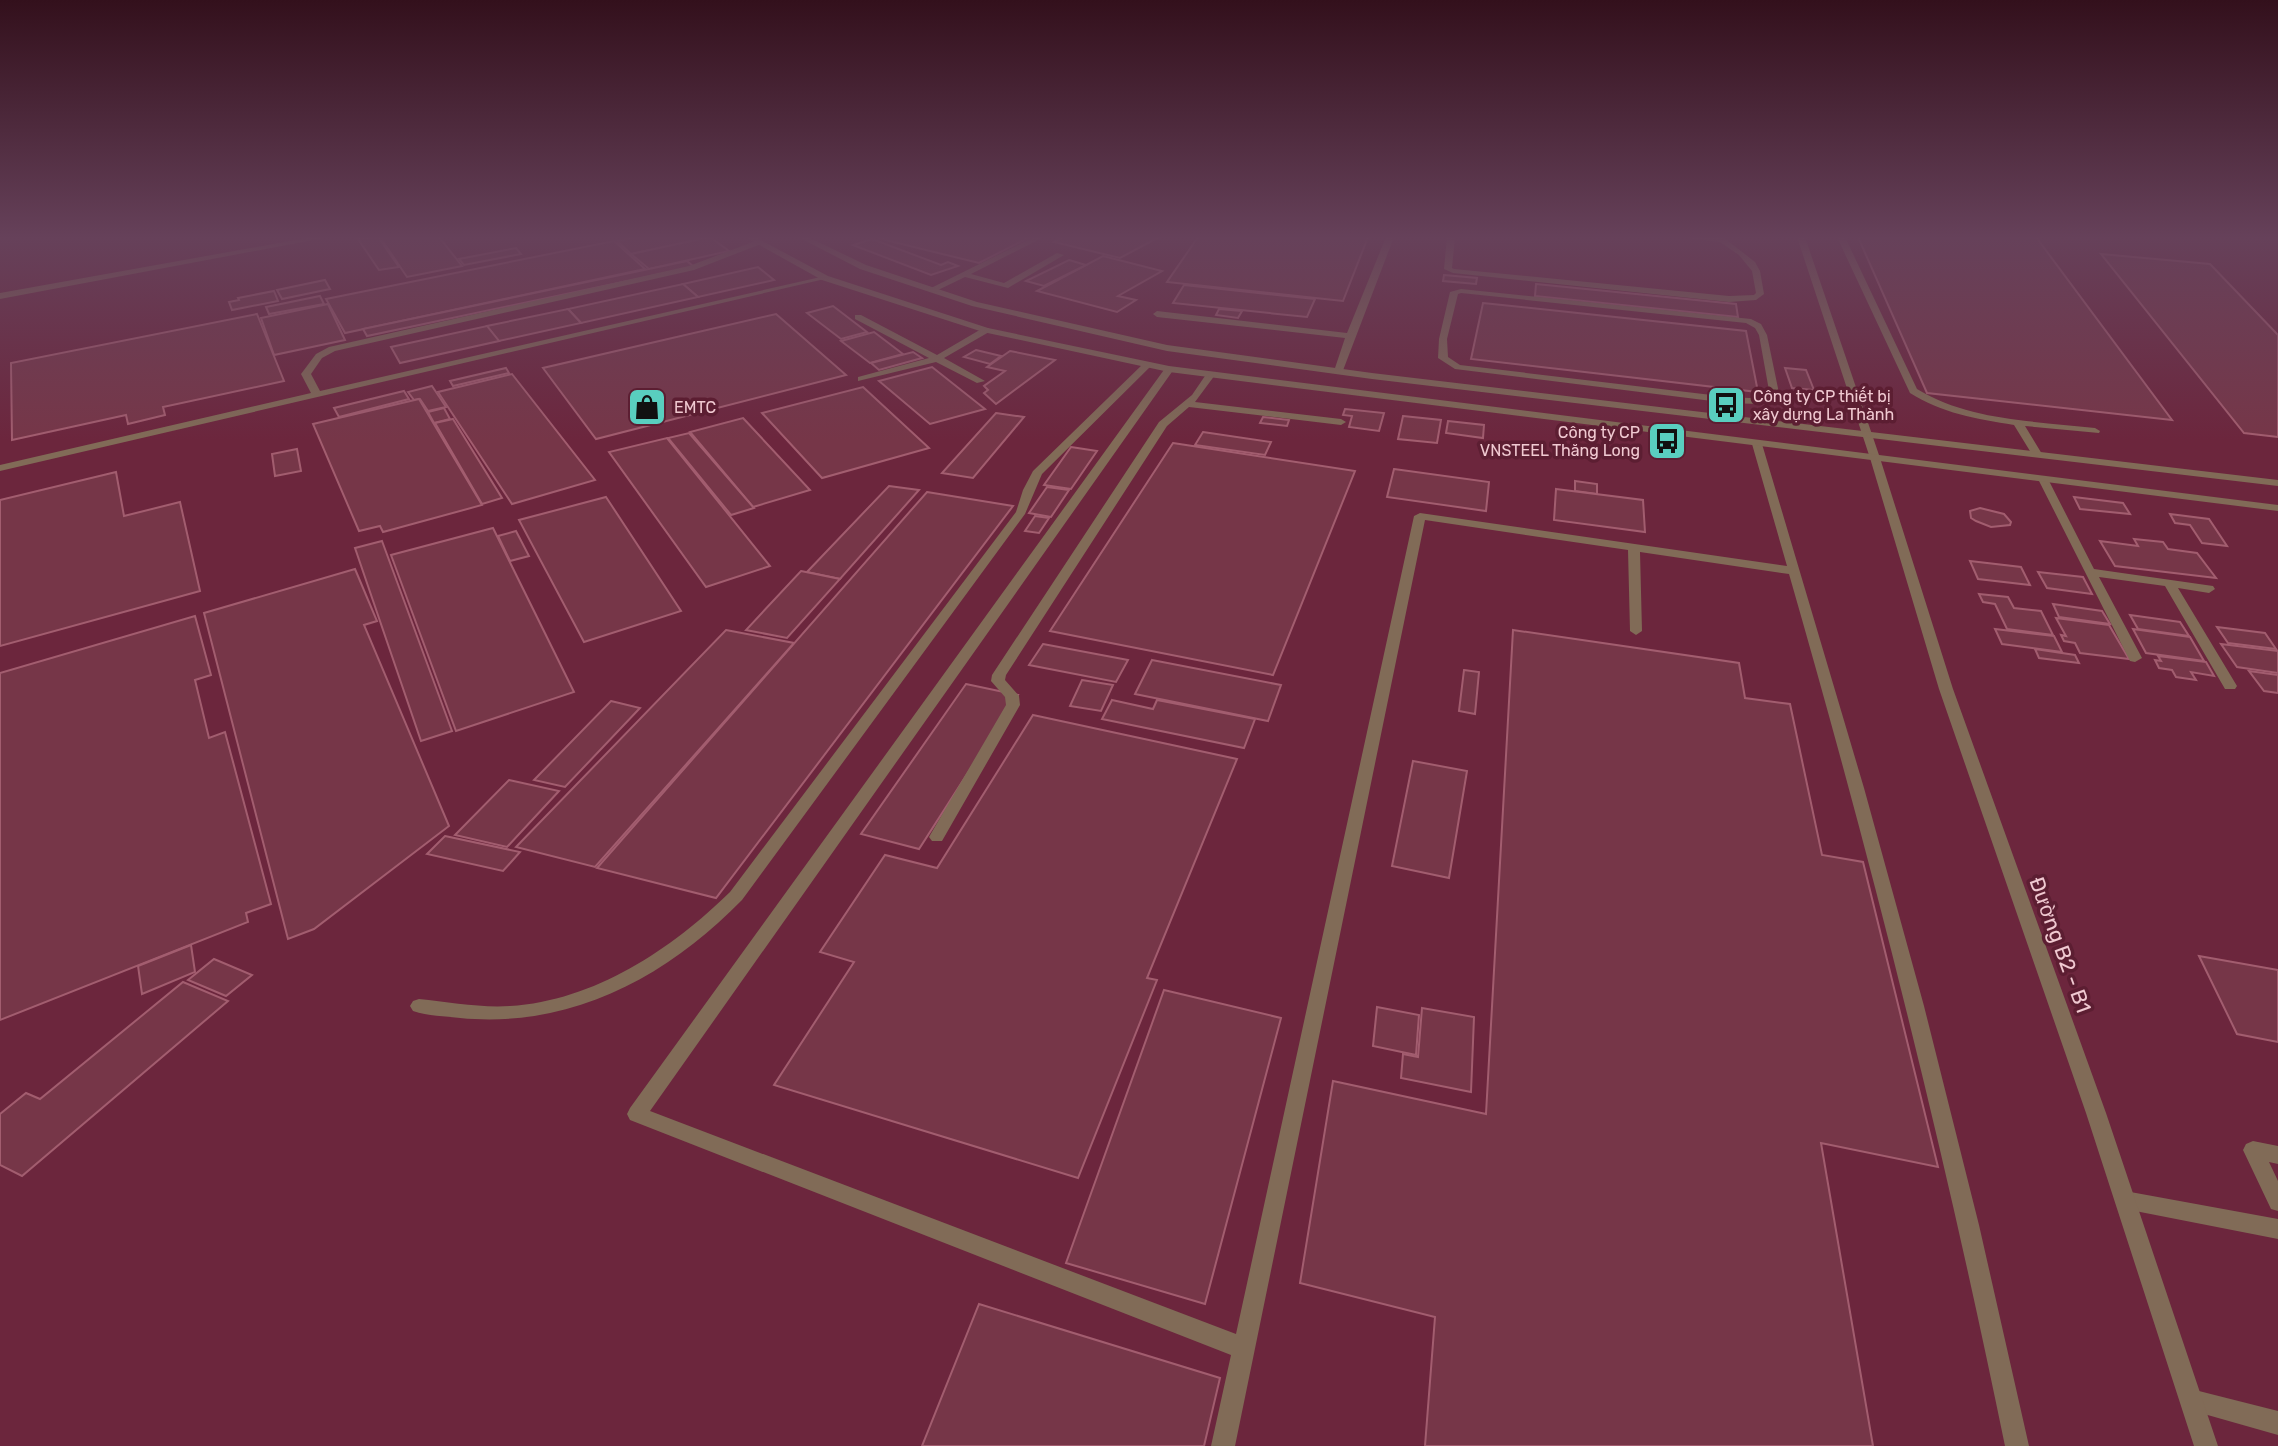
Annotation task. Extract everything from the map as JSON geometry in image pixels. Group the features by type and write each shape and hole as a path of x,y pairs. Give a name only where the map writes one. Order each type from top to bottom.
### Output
{"street":[{"path":"317,395 306,374 319,356 332,349 529,304"},
{"path":"0,468 710,304"},
{"path":"907,304 986,330 1169,369 2278,508"},
{"path":"977,304 1155,345 1339,371 2278,483"},
{"path":"1339,371 1363,304"},
{"path":"1451,304 1443,339 1443,358 1458,367 1720,399 1749,401 1775,398 1763,335 1758,326 1748,321 1581,304"},
{"name":"Đường B2 - B1","path":"1823,304 1875,458 1945,689 2125,1200 2206,1446"},
{"path":"1873,304 1913,391 1922,399 2017,422 2095,431"},
{"path":"1157,314 1350,336"},
{"path":"858,317 980,381"},
{"path":"860,379 936,359 986,330"},
{"path":"419,1006 510,1013 558,1006 630,977 715,919 744,885 1021,512 1037,473 1147,365"},
{"path":"1169,369 637,1114 1245,1349"},
{"path":"937,837 1013,705 1012,696 999,681 999,675 1164,424 1186,404 1210,375"},
{"path":"1186,404 1342,422"},
{"path":"2017,422 2036,454"},
{"path":"1757,444 1858,785 1985,1286 2017,1446"},
{"path":"2043,479 2135,658"},
{"path":"1223,1446 1420,516 1794,571"},
{"path":"1634,547 1636,632"},
{"path":"2090,572 2209,589"},
{"path":"2169,583 2230,686"},
{"path":"2278,1155 2253,1150 2278,1202"},
{"path":"2125,1200 2278,1229"},
{"path":"2191,1400 2278,1423"}],"shaded area":[{"path":"0,304 2278,304 2278,1446 0,1446"}],"building":[{"path":"230,304 260,304 232,310"},
{"path":"278,304 321,304 269,314 266,307"},
{"path":"328,304 345,340 274,355 261,318"},
{"path":"329,304 479,304 345,333"},
{"path":"480,304 516,304 367,336 363,329"},
{"path":"589,304 664,304 581,323 568,309"},
{"path":"1088,304 1129,304 1117,312"},
{"path":"1187,304 1313,304 1307,317"},
{"path":"1483,304 1746,331 1758,392 1471,359"},
{"path":"1617,304 1736,304 1738,317"},
{"path":"1888,304 2086,304 2172,420 1927,393"},
{"path":"2141,304 2249,304 2278,335 2278,437 2244,433"},
{"path":"833,306 867,332 841,339 807,313"},
{"path":"568,309 581,323 499,341 487,326"},
{"path":"1219,309 1242,311 1238,318 1216,315"},
{"path":"257,314 284,381 163,407 165,415 128,424 126,415 12,440 11,363"},
{"name":"EMTC","path":"776,314 846,375 596,439 543,368"},
{"path":"487,326 499,341 400,363 391,347"},
{"path":"874,332 903,354 870,363 841,341"},
{"path":"976,350 1001,356 990,364 964,357"},
{"path":"1010,351 1055,360 996,404 984,393 988,390 984,386 1005,371 987,367"},
{"path":"913,352 922,358 879,370 871,363"},
{"path":"932,367 985,409 930,424 879,381"},
{"path":"506,368 509,373 453,386 450,381"},
{"path":"1785,368 1806,370 1814,390 1792,388"},
{"path":"512,374 595,480 512,504 438,392"},
{"path":"432,386 446,407 428,411 420,399 414,400 408,392"},
{"path":"863,387 929,448 822,478 762,413"},
{"path":"404,391 409,399 339,417 334,408"},
{"path":"419,399 482,505 383,532 380,526 359,531 313,424"},
{"path":"444,408 450,419 434,423 428,412"},
{"path":"1345,409 1384,413 1379,431 1349,427 1352,416 1343,415"},
{"path":"996,413 1024,417 973,478 942,473"},
{"path":"1403,416 1441,420 1437,443 1398,439"},
{"path":"1263,417 1289,420 1287,426 1260,423"},
{"path":"743,418 810,490 753,507 690,432"},
{"path":"453,419 502,498 482,504 435,423"},
{"path":"1448,421 1484,425 1483,438 1446,433"},
{"path":"1203,432 1271,442 1265,455 1195,445"},
{"path":"689,433 754,508 731,515 668,438"},
{"path":"667,438 770,566 706,587 609,452"},
{"path":"1173,443 1355,471 1273,675 1050,631"},
{"path":"1071,447 1097,451 1071,489 1044,485"},
{"path":"297,449 301,471 275,476 272,454"},
{"path":"1394,469 1489,482 1486,511 1387,497"},
{"path":"116,472 124,516 180,502 200,591 0,646 0,500"},
{"path":"1575,481 1597,484 1597,494 1575,491"},
{"path":"889,486 919,490 840,579 807,572"},
{"path":"1047,487 1069,490 1051,517 1029,513"},
{"path":"1556,489 1643,500 1645,532 1554,520"},
{"path":"927,492 1013,506 716,898 597,868"},
{"path":"606,497 681,611 584,642 519,520"},
{"path":"2074,497 2123,503 2130,514 2080,509"},
{"path":"1980,508 2004,514 2011,522 2010,525 1991,527 1971,518 1970,511"},
{"path":"2170,514 2209,519 2227,546 2202,543 2190,525 2175,523"},
{"path":"1035,516 1049,518 1039,533 1025,531"},
{"path":"493,528 574,692 456,731 391,555"},
{"path":"516,531 529,556 510,561 498,536"},
{"path":"2134,539 2163,542 2168,549 2197,553 2216,578 2115,566 2100,541 2138,546"},
{"path":"382,541 452,731 421,741 355,548"},
{"path":"1970,561 2021,567 2030,585 1978,579"},
{"path":"355,569 377,621 364,625 449,826 314,929 288,939 204,613"},
{"path":"801,571 840,579 787,638 746,630"},
{"path":"2038,572 2083,577 2092,594 2047,588"},
{"path":"1979,594 2008,597 2014,608 2041,611 2053,635 2007,629 1995,604 1983,602"},
{"path":"2053,604 2102,611 2110,624 2059,617"},
{"path":"2130,615 2180,622 2189,636 2138,629"},
{"path":"195,616 211,675 195,680 209,738 225,732 271,904 246,913 248,922 0,1020 0,673"},
{"path":"2056,618 2109,625 2129,659 2080,653 2075,643 2064,641 2061,635 2066,636"},
{"path":"2217,627 2265,633 2276,649 2228,643"},
{"path":"1995,629 2054,636 2062,652 2002,644"},
{"path":"2133,629 2190,637 2204,661 2146,653"},
{"path":"726,630 794,643 595,867 516,847"},
{"path":"1513,630 1739,663 1745,698 1790,704 1822,855 1863,862 1938,1167 1821,1143 1873,1446 1425,1446 1435,1317 1300,1283 1333,1081 1486,1114"},
{"path":"1043,644 1128,660 1116,682 1029,665"},
{"path":"2221,644 2278,651 2278,673 2237,667"},
{"path":"2035,649 2075,655 2079,663 2039,658"},
{"path":"2158,656 2206,662 2214,676 2191,672 2196,680 2176,677 2172,670 2159,668 2155,660 2161,661"},
{"path":"1152,660 1281,685 1268,721 1135,694"},
{"path":"1464,670 1479,672 1475,714 1459,711"},
{"path":"2249,671 2278,675 2278,693 2264,691"},
{"path":"1082,680 1113,685 1101,711 1070,706"},
{"path":"966,684 1018,695 919,849 861,834"},
{"path":"1112,700 1153,709 1157,700 1255,719 1244,748 1102,719"},
{"path":"611,701 640,708 565,787 534,780"},
{"path":"1033,715 1237,759 1147,978 1157,980 1078,1178 774,1085 854,962 820,952 885,855 937,868"},
{"path":"1413,761 1467,771 1449,878 1392,866"},
{"path":"509,780 559,791 507,847 455,835"},
{"path":"445,836 520,852 503,871 427,854"},
{"path":"191,945 195,972 142,994 138,966"},
{"path":"2199,956 2278,970 2278,1042 2237,1034"},
{"path":"214,959 252,975 226,996 188,980"},
{"path":"183,982 228,1001 22,1176 0,1165 0,1114 26,1093 40,1099"},
{"path":"1164,990 1281,1018 1205,1304 1066,1263"},
{"path":"1377,1007 1419,1015 1416,1055 1373,1046"},
{"path":"1422,1008 1474,1017 1471,1092 1401,1078 1403,1054 1418,1057"},
{"path":"979,1304 1220,1378 1204,1446 922,1446"}],"place":[{"name":"Công ty CP thiết bị xây dựng La Thành","path":"1726,405"},
{"name":"EMTC","path":"647,407"},
{"name":"Công ty CP VNSTEEL Thăng Long","path":"1667,441"}]}
